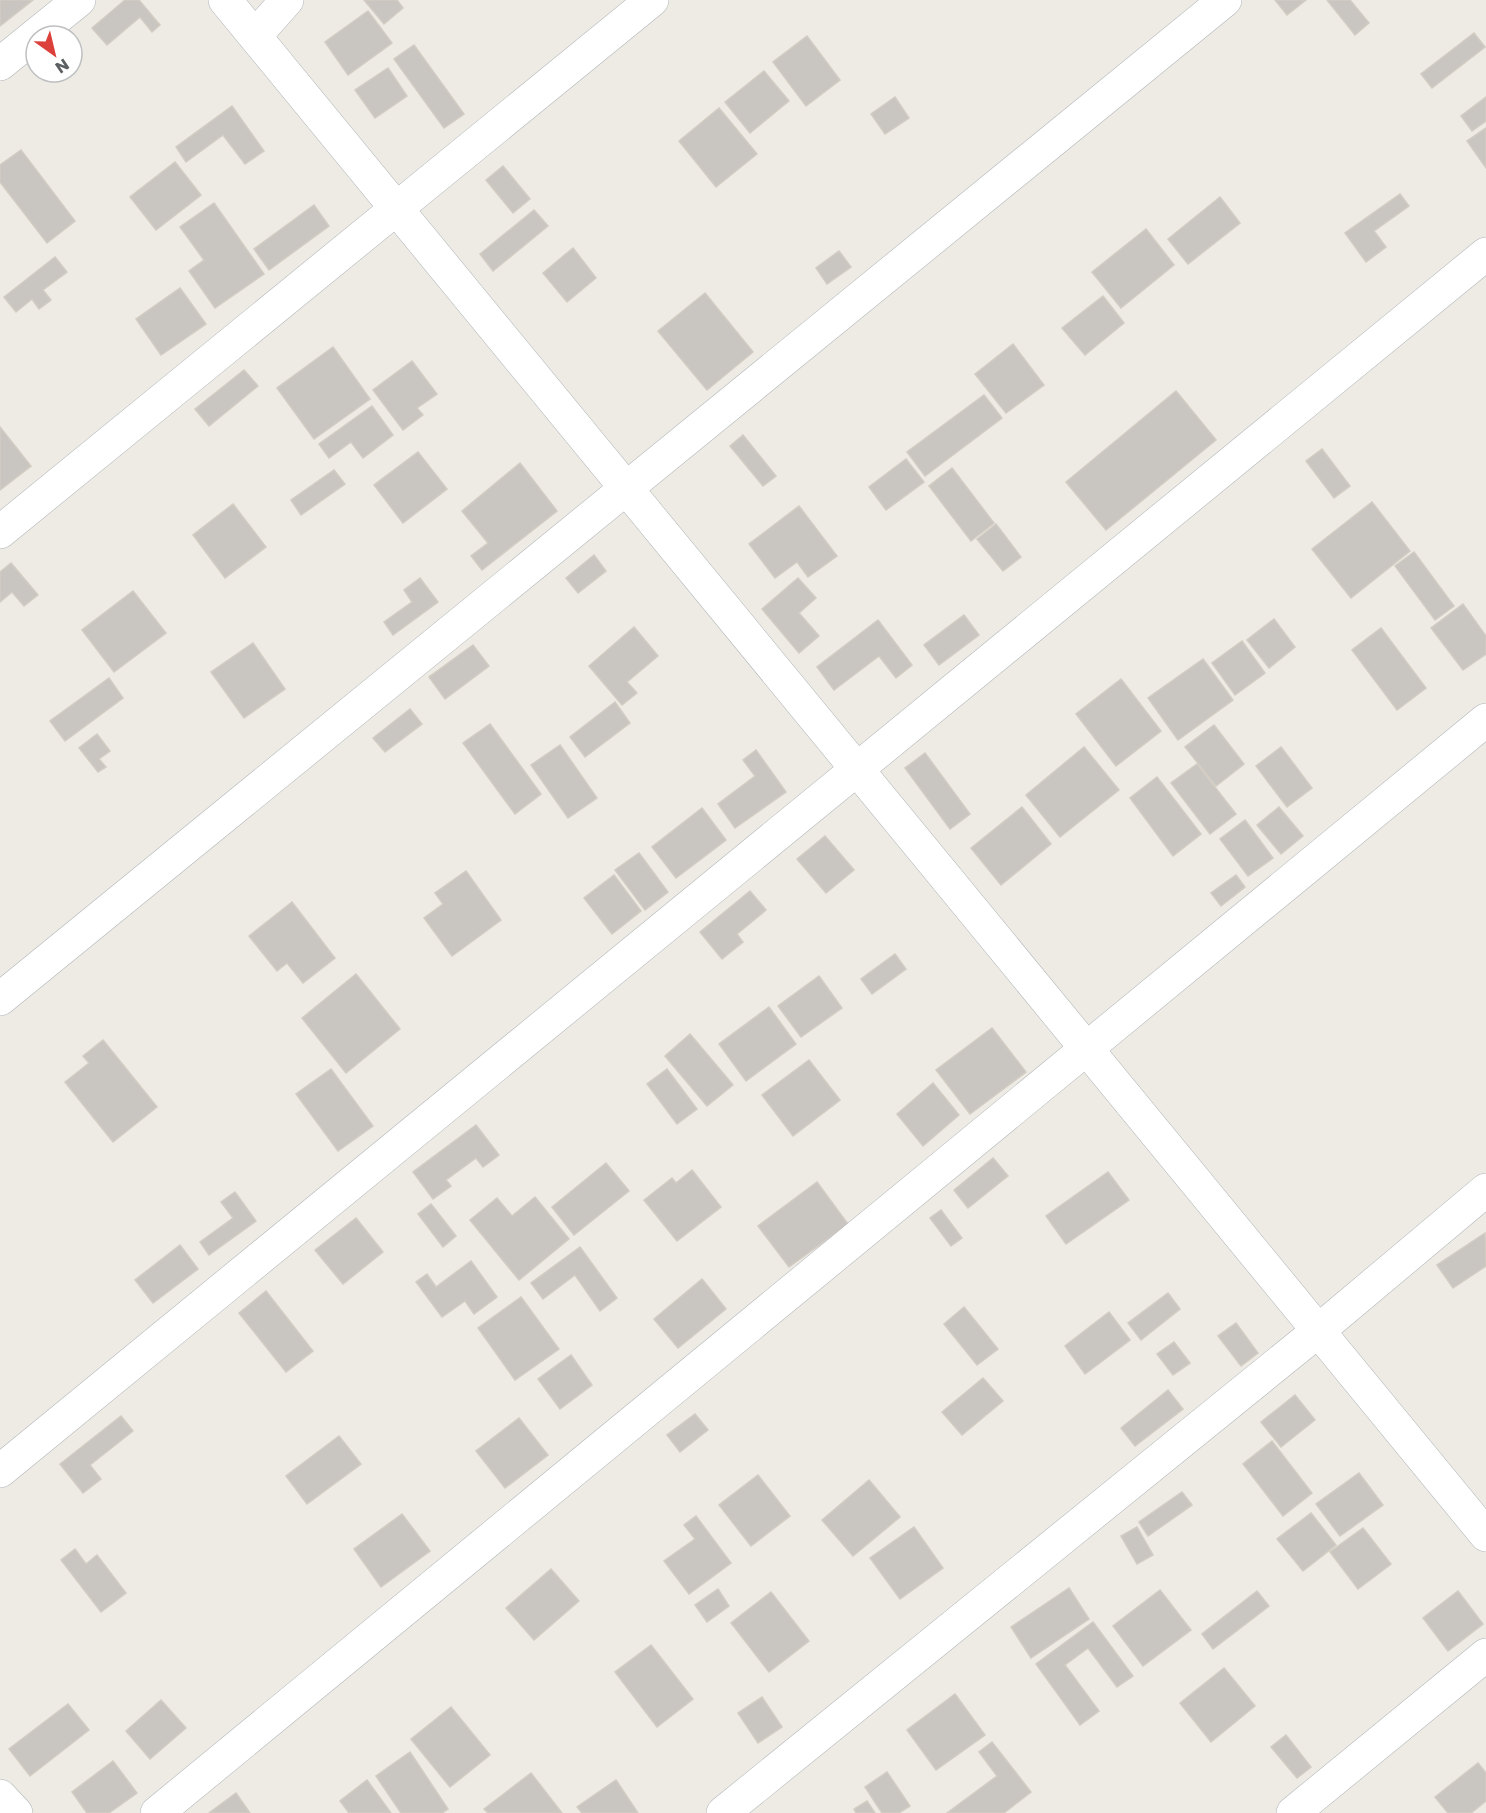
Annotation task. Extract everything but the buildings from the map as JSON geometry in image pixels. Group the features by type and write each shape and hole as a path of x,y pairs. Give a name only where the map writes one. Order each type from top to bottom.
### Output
{"street":[{"path":"0,64 79,0"},
{"path":"225,0 1486,1534"},
{"path":"255,36 287,0"},
{"path":"0,531 652,0"},
{"path":"0,999 1225,0"},
{"path":"0,1471 1486,254"},
{"path":"157,1813 1486,720"},
{"path":"723,1813 1318,1331 1486,1190"},
{"path":"1293,1813 1486,1655"},
{"path":"0,1796 16,1813"}]}
